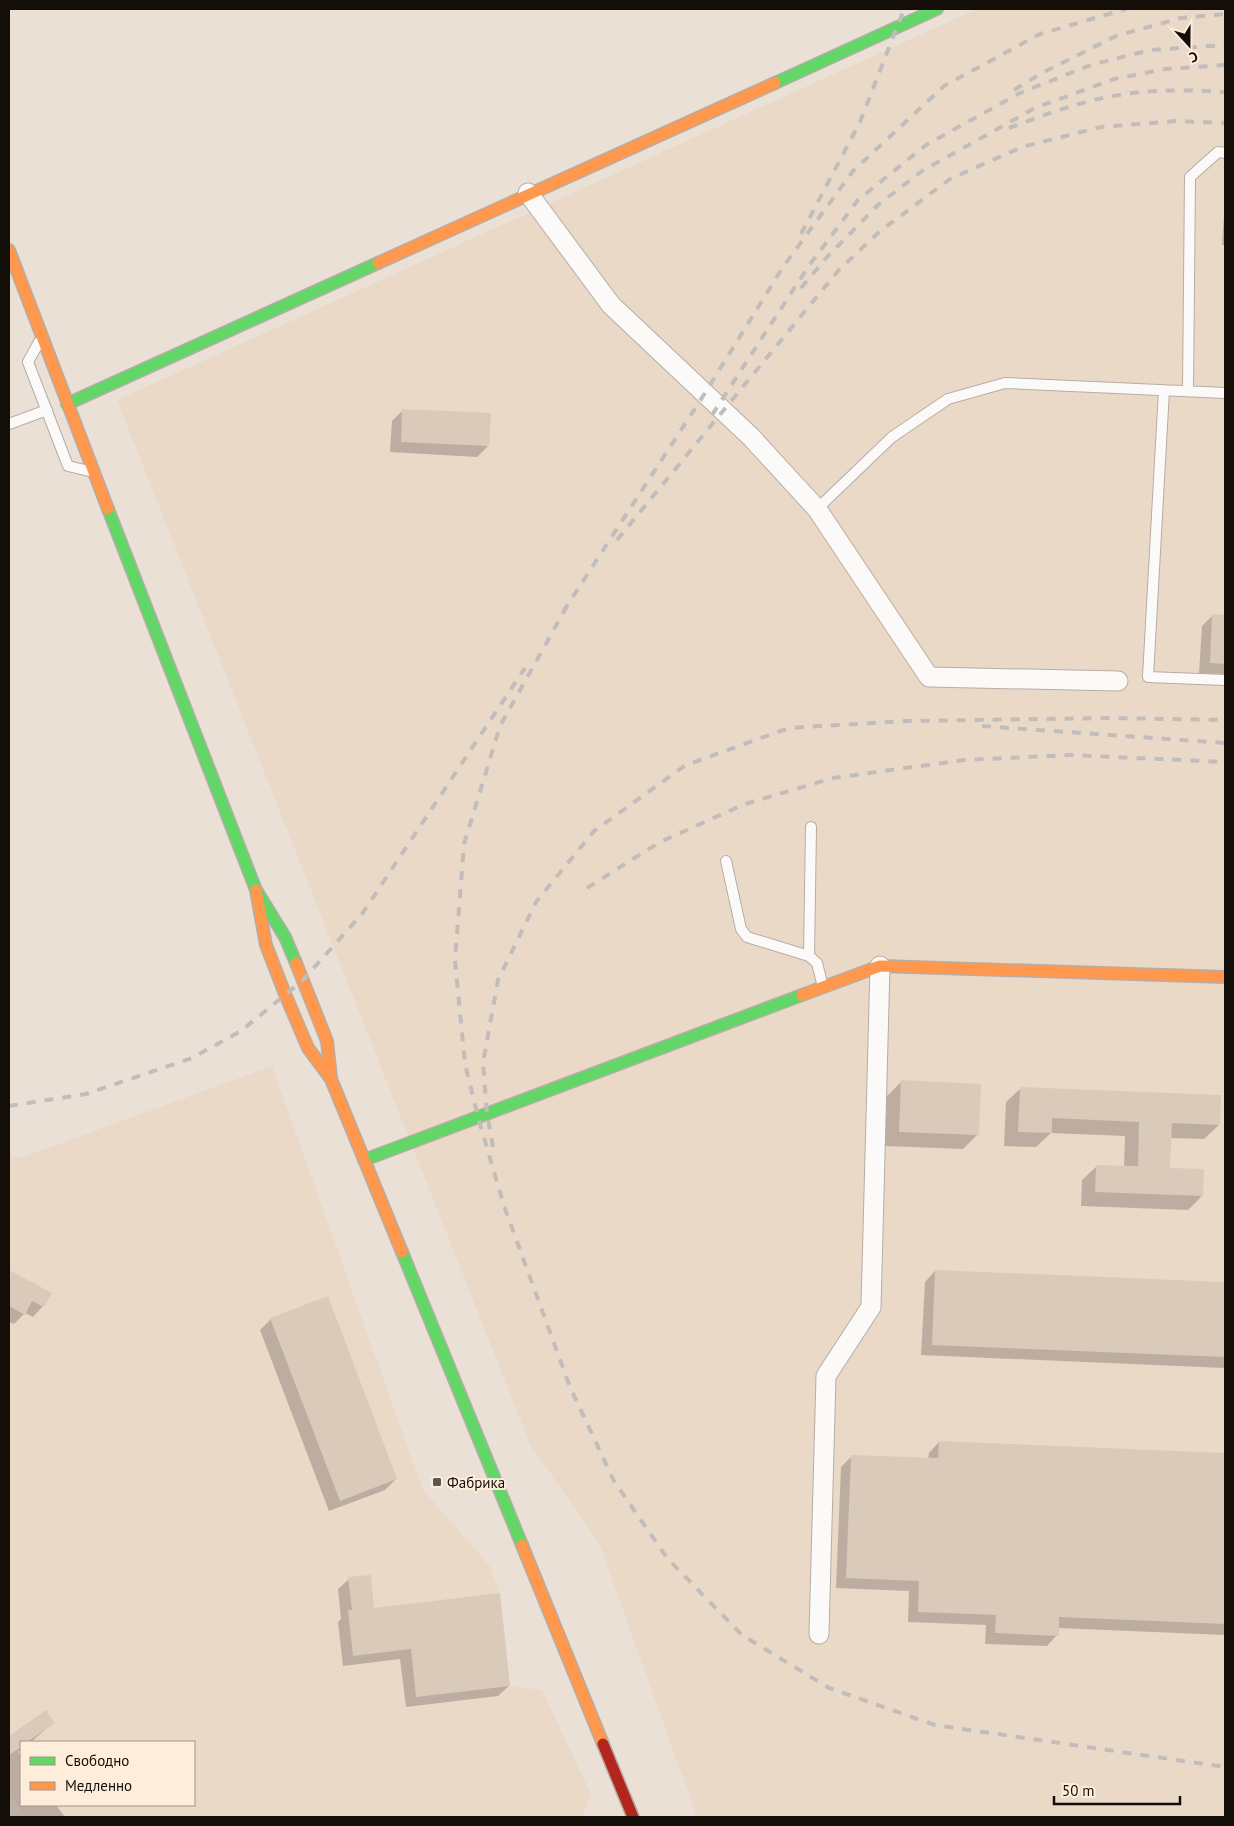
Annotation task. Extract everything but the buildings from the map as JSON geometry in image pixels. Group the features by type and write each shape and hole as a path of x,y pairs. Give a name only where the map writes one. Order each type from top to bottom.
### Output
{"street":[{"path":"66,404 937,9"},
{"path":"528,193 611,305 751,436 817,509 929,677 1118,682"},
{"path":"9,250 66,404 256,890 285,937 326,1041 331,1079"},
{"path":"256,890 266,945 285,994 308,1048 331,1079 633,1817"},
{"path":"364,1160 880,966 1225,977"},
{"path":"819,1634 826,1376 871,1308 880,966"}],"lane":[{"path":"1188,391 1190,177 1218,152 1225,153"},
{"path":"41,336 28,362 68,466 93,473"},
{"path":"817,509 892,437 948,399 1005,383 1225,393"},
{"path":"1164,390 1148,677 1225,680"},
{"path":"9,424 47,410"},
{"path":"809,956 811,827"},
{"path":"726,861 741,928 747,938 809,956 817,963 823,988"}],"shaded area":[{"path":"977,9 1225,9 1225,1817 697,1817 599,1543 530,1444 117,400"},
{"path":"272,1066 423,1490 489,1565 500,1593 510,1686 542,1690 591,1794 582,1817 27,1817 9,1794 9,1155 21,1158"}],"railway":[{"path":"801,234 860,122 904,9"},
{"path":"563,612 705,393 783,267 853,171 944,86 1040,34 1126,9"},
{"path":"1014,90 1042,73 1116,36 1181,18 1225,14"},
{"path":"712,415 808,267 858,200 926,145 1020,93 1091,65 1150,50 1225,45"},
{"path":"801,288 828,256 878,205 922,171 1035,108 1114,79 1166,69 1225,65"},
{"path":"1009,128 1067,108 1111,96 1138,92 1188,90 1225,92"},
{"path":"617,540 838,271 879,232 950,179 1022,147 1101,127 1177,121 1225,123"},
{"path":"567,606 500,726 464,844 455,960 465,1064 478,1117 504,1206 570,1387 614,1481 667,1558 742,1635 829,1688 935,1725 1225,1767"},
{"path":"9,1106 86,1094 192,1058 241,1031 302,981 362,914 525,668"},
{"path":"493,1147 487,1114 483,1063 498,980 536,902 594,831 686,765 789,728 907,721 1110,718 1225,720"},
{"path":"982,726 1225,743"},
{"path":"587,888 660,842 745,804 833,778 964,760 1071,755 1225,762"}],"traffic: fast":[{"path":"775,83 937,9"},
{"path":"67,404 378,263"},
{"path":"108,509 256,890 285,937 296,963"},
{"path":"364,1160 802,995"},
{"path":"402,1252 522,1545"}],"traffic: slow":[{"path":"378,263 775,83"},
{"path":"9,250 108,509"},
{"path":"256,890 266,945 285,994 308,1048 331,1079 402,1252"},
{"path":"296,963 327,1041 331,1078"},
{"path":"802,995 880,966 1225,977"},
{"path":"522,1545 603,1744"}],"traffic: jam":[{"path":"603,1744 633,1817"}],"place":[{"name":"Фабрика","path":"437,1482"}]}
